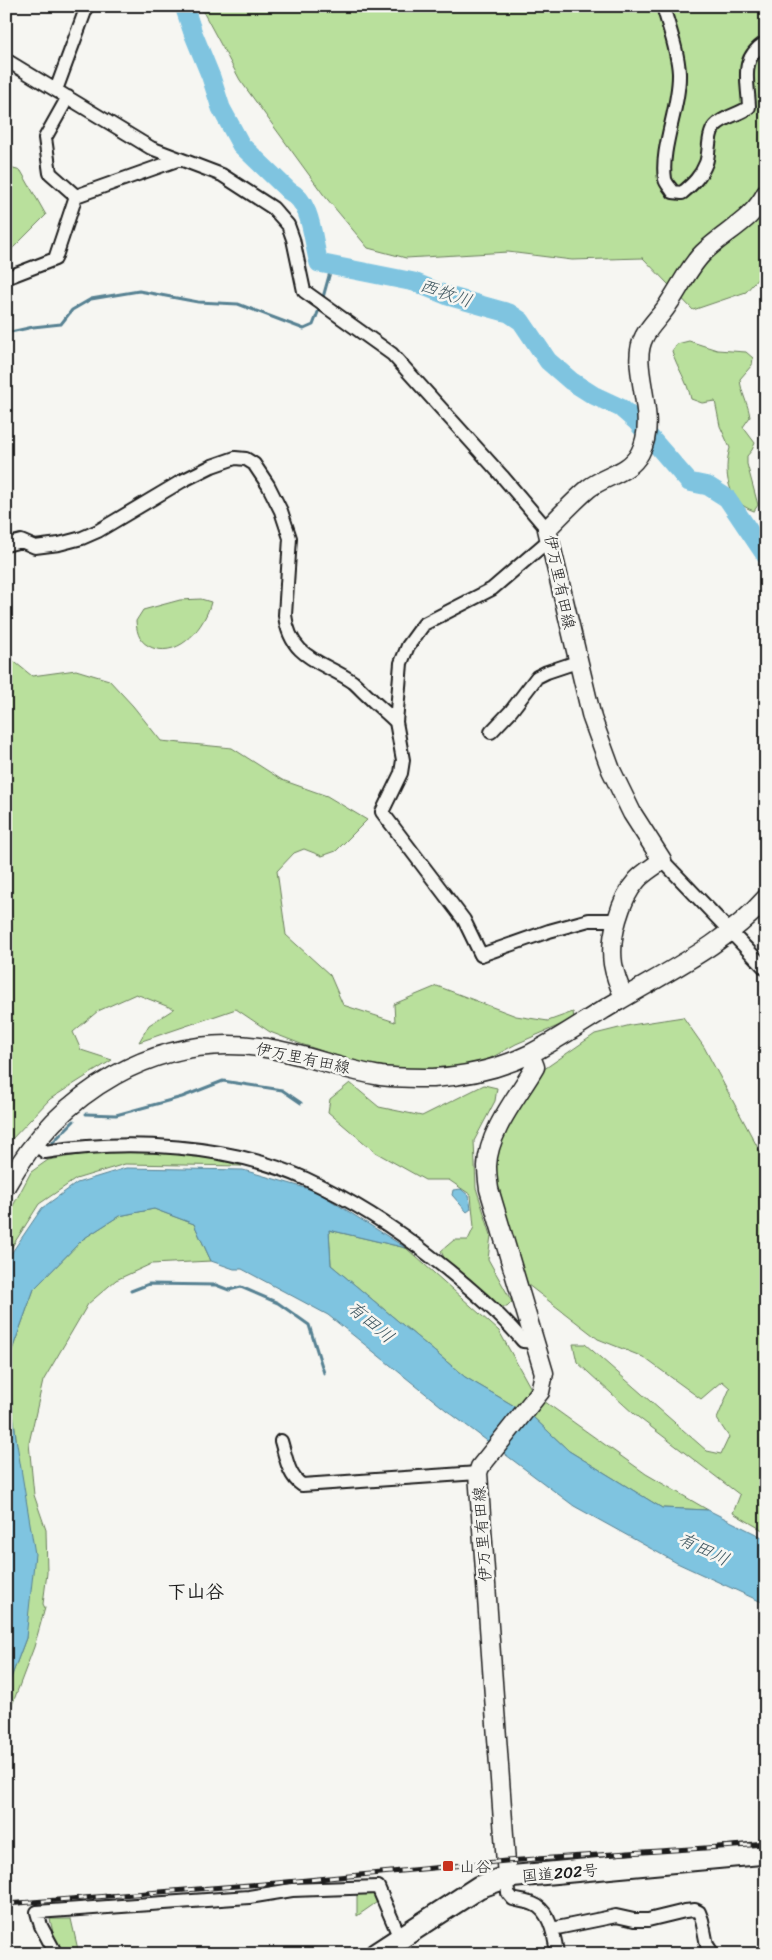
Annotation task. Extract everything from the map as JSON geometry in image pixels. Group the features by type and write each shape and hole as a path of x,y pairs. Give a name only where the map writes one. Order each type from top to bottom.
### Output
{"highway":[{"name":"国道202号","path":"376,1954 478,1887 507,1878 766,1853"}],"main road":[{"name":"伊万里有田線","path":"662,860 632,813 611,770 592,718 577,662 548,534 590,488 629,466 640,453 648,425 640,355 644,336 664,310 701,254 751,215 766,193"},
{"path":"624,997 617,980 613,962 613,948 624,898 638,879 662,860"},
{"name":"伊万里有田線","path":"6,1186 19,1163 56,1119 77,1100 127,1068 185,1051 215,1046 266,1048 381,1076 408,1078 459,1075 505,1064 530,1054 731,931 766,898"},
{"path":"482,1466 540,1392 544,1373 489,1189 487,1164 494,1137 509,1106 535,1067 530,1054"},
{"name":"伊万里有田線","path":"482,1466 507,1878"}],"street":[{"path":"56,90 87,6"},
{"path":"663,6 678,61 679,74 666,156 665,181 674,192 682,193 697,181 706,162 712,131 716,125 726,118 740,114 749,107 747,63 754,49 766,42"},
{"path":"6,60 151,148 222,175 273,208 288,225 293,239 304,291 392,354 502,476 548,534 492,589 424,624 408,646 401,663 396,722 403,760 401,773 382,812 464,920 481,955 549,931 589,920 618,920"},
{"path":"68,97 46,138 50,173 76,196"},
{"path":"76,196 180,159"},
{"path":"11,276 55,259 76,196"},
{"path":"6,545 21,541 35,547 59,544 82,538 113,523 182,481 212,466 235,458 246,459 254,464 268,485 281,511 290,538 284,615 286,628 299,650 308,658 334,670 355,684 396,722"},
{"path":"491,732 511,711 537,677 577,662"},
{"path":"662,860 766,969"},
{"path":"34,1143 45,1152 113,1146 198,1149 266,1164 305,1179 348,1201 411,1241 485,1301 523,1341 534,1342"},
{"path":"281,1441 290,1470 296,1482 302,1486 482,1466"},
{"path":"507,1878 508,1893 513,1899 538,1906 552,1929 557,1954"},
{"path":"56,1954 41,1926 38,1912 249,1898 292,1890 311,1889 378,1886 400,1938"},
{"path":"552,1929 616,1916 634,1920 648,1920 695,1910 702,1920 708,1945 713,1954"}],"green space":[{"path":"200,6 766,6 766,269 746,292 693,310 643,258 572,260 508,252 406,258 368,248 323,194 240,80"},
{"path":"6,167 21,171 46,215 6,255"},
{"path":"689,341 717,350 746,352 753,358 752,365 740,379 750,417 743,427 755,443 747,456 747,464 758,505 754,511 738,501 729,485 727,467 730,448 720,426 715,401 702,403 691,399 674,357 672,351 677,344"},
{"path":"201,599 211,602 208,611 197,629 182,644 163,650 145,644 140,638 136,621 143,610 180,600"},
{"path":"6,655 32,676 76,670 109,680 161,741 232,748 282,780 327,796 367,820 336,851 322,856 304,849 294,853 277,871 286,935 330,975 343,1005 395,1022 394,1004 437,986 516,1016 548,1021 573,1012 574,1019 516,1044 482,1063 418,1071 359,1063 301,1044 270,1032 236,1009 139,1042 149,1025 174,1009 136,994 98,1011 73,1032 81,1050 112,1060 50,1099 10,1141 6,1149"},
{"path":"683,1017 704,1047 766,1163 766,1532 733,1513 740,1495 634,1414 577,1362 573,1344 585,1344 707,1451 721,1454 729,1437 717,1419 730,1388 722,1381 701,1399 643,1357 598,1339 523,1281 494,1197 493,1164 510,1114 540,1072 595,1034 631,1025"},
{"path":"350,1083 379,1107 422,1116 484,1085 497,1088 495,1101 474,1141 476,1188 491,1235 488,1259 512,1302 507,1307 498,1307 446,1262 441,1251 454,1240 468,1240 474,1227 471,1195 449,1180 425,1180 375,1152 328,1112 330,1099"},
{"path":"108,1150 194,1153 242,1166 125,1164 76,1179 39,1204 6,1256 6,1219 31,1172 48,1160"},
{"path":"154,1209 194,1224 211,1261 151,1264 116,1280 88,1304 43,1381 29,1443 34,1495 46,1530 47,1573 43,1604 45,1608 34,1647 6,1721 6,1691 26,1638 16,1438 7,1364 34,1289 83,1239 119,1216"},
{"path":"329,1230 406,1248 499,1331 534,1394 646,1474 708,1510 662,1508 569,1451 533,1417 465,1377 331,1265"},
{"path":"375,1892 380,1900 357,1916 357,1893"},
{"path":"50,1919 71,1919 79,1954 61,1954 55,1942"}],"water":[{"name":"有田川","path":"126,1168 243,1170 316,1191 406,1248 329,1230 331,1265 465,1377 533,1417 569,1451 662,1508 708,1510 766,1539 766,1604 677,1563 574,1506 446,1410 328,1315 242,1269 234,1269 211,1261 194,1224 154,1209 119,1216 83,1239 34,1289 7,1364 16,1438 35,1554 26,1638 6,1691 6,1261 42,1208 77,1183"},
{"path":"461,1189 469,1196 471,1209 467,1212 452,1195 453,1190"}],"waterway":[{"name":"西牧川","path":"184,6 221,108 241,145 303,204 310,223 319,263 414,282 448,296 509,313 521,321 548,361 571,381 593,395 621,408 636,421 689,482 708,486 727,498 766,556"},
{"path":"322,301 332,265"},
{"path":"6,333 33,327 61,324 72,310 91,299 139,291 198,302 238,304 304,329 313,325 320,307"},
{"path":"86,1114 116,1115 182,1097 223,1081 282,1090 301,1103"},
{"path":"53,1142 74,1121"},
{"path":"131,1291 149,1284 216,1285 229,1290 241,1287 278,1303 309,1325 324,1373"}],"railway":[{"path":"6,1904 276,1883 506,1861 766,1844"}],"place":[{"name":"山谷","path":"448,1866"}],"district":[{"name":"下山谷","path":"196,1591"}]}
